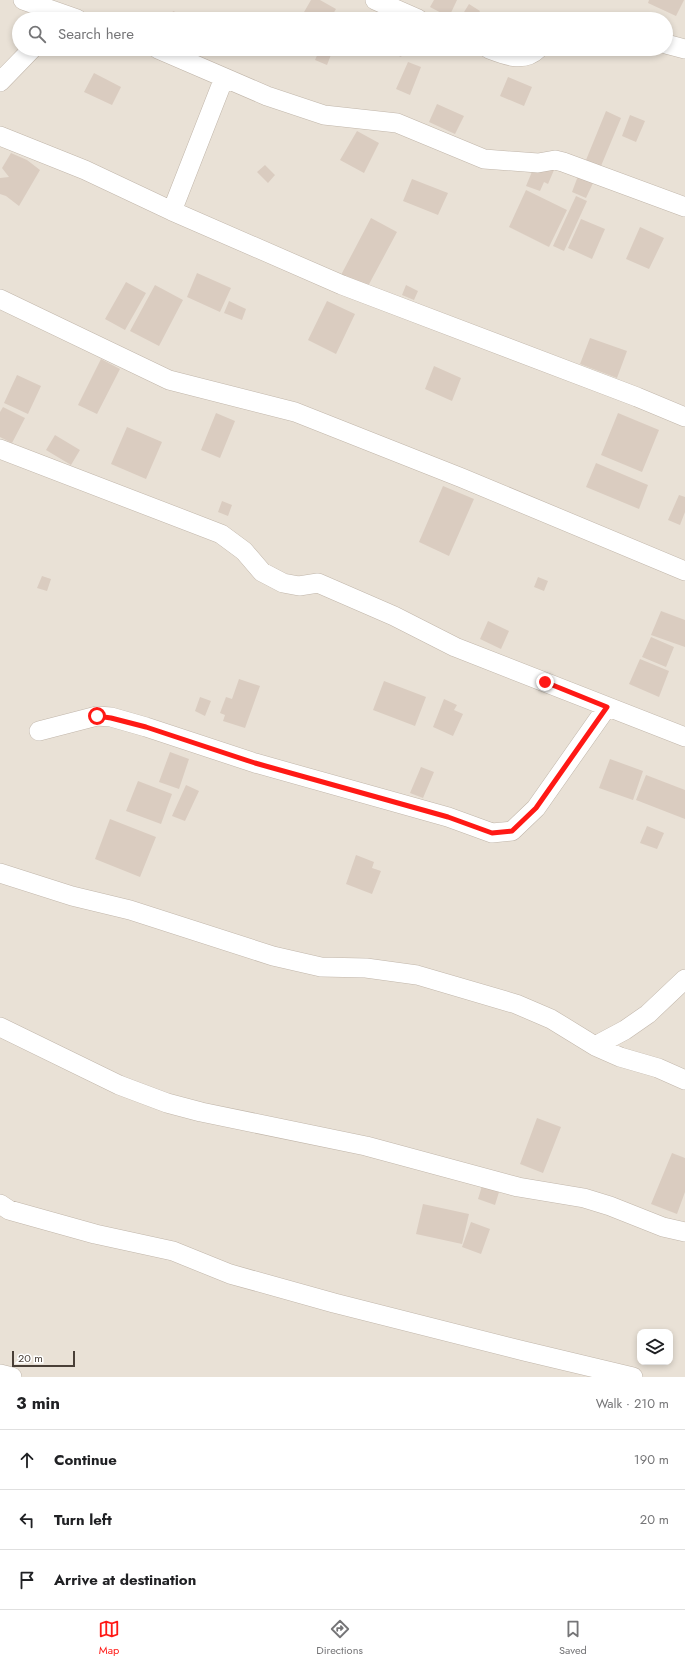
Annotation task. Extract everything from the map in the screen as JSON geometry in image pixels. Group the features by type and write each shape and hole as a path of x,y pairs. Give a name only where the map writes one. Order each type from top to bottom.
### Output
{"street":[{"path":"23,0 64,12"},
{"path":"375,0 402,12"},
{"path":"673,46 685,49"},
{"path":"0,82 25,56"},
{"path":"174,56 267,96 324,115 397,123 484,159 538,163 555,160 563,162 685,207"},
{"path":"514,56 526,56"},
{"path":"172,210 224,78"},
{"path":"0,136 86,170 172,210 342,285 637,397 685,417"},
{"path":"0,299 169,380 294,412 462,478 685,571"},
{"path":"0,449 221,534 244,551 262,572 283,583 299,586 318,583 394,616 455,647 685,737"},
{"path":"39,731 97,716 111,718 146,727 255,763 448,817 492,833 512,831 536,808 607,707"},
{"path":"0,873 72,896 130,910 273,956 321,967 366,968 416,975 516,1004 550,1019 595,1046 620,1057 658,1068 685,1080"},
{"path":"595,1046 625,1030 648,1014 685,979"},
{"path":"0,1027 119,1085 167,1103 201,1112 366,1146 518,1187 584,1198 610,1206 663,1227 685,1232"},
{"path":"0,1204 9,1210 95,1234 174,1251 230,1274 334,1303 632,1377"},
{"path":"0,1374 12,1377"}],"shaded area":[{"path":"0,0 685,0 685,1377 0,1377"}],"building":[{"path":"311,0 320,0 336,9 334,12 304,12"},
{"path":"434,0 457,0 451,12 440,12 430,7"},
{"path":"649,0 684,0 676,16 673,15 673,12 667,12 648,3"},
{"path":"469,4 480,11 479,12 464,12"},
{"path":"317,56 330,56 327,65 315,60"},
{"path":"408,62 421,67 410,95 396,89"},
{"path":"94,73 121,87 112,105 84,92"},
{"path":"508,77 532,87 524,106 500,96"},
{"path":"437,104 464,116 455,134 429,122"},
{"path":"606,111 621,118 601,166 586,160"},
{"path":"630,115 645,121 636,142 622,136"},
{"path":"357,131 379,143 364,173 340,160"},
{"path":"11,153 27,160 40,170 19,206 6,196 0,194 0,178 9,177 2,168"},
{"path":"536,162 554,170 548,184 544,182 540,191 526,186"},
{"path":"265,165 275,175 268,183 257,172"},
{"path":"578,176 593,183 586,198 572,192"},
{"path":"412,179 448,193 438,215 403,201"},
{"path":"526,190 567,210 549,247 509,227"},
{"path":"576,196 587,201 564,251 553,246"},
{"path":"371,218 397,232 367,288 341,275"},
{"path":"581,219 605,229 592,259 568,248"},
{"path":"640,227 664,238 649,269 626,259"},
{"path":"197,273 231,288 220,312 187,297"},
{"path":"126,282 146,293 125,330 105,319"},
{"path":"155,285 183,300 159,346 130,331"},
{"path":"406,285 418,291 414,300 402,295"},
{"path":"229,301 246,309 242,320 224,313"},
{"path":"327,301 355,314 336,354 308,340"},
{"path":"590,338 627,351 617,378 580,364"},
{"path":"101,359 120,369 97,414 78,405"},
{"path":"434,366 461,378 452,401 425,389"},
{"path":"17,375 41,386 28,414 4,403"},
{"path":"3,407 25,418 12,443 0,437 0,412"},
{"path":"216,413 235,421 220,458 201,450"},
{"path":"618,413 659,430 642,472 601,455"},
{"path":"127,427 162,442 146,479 111,464"},
{"path":"55,435 80,450 71,465 46,450"},
{"path":"596,463 648,485 639,509 586,487"},
{"path":"443,486 474,499 449,556 419,542"},
{"path":"679,495 685,497 685,512 680,525 668,520"},
{"path":"222,501 232,505 228,516 218,512"},
{"path":"42,576 51,579 47,591 37,588"},
{"path":"538,577 548,581 544,591 534,587"},
{"path":"661,611 685,620 685,647 651,635"},
{"path":"488,621 509,631 501,649 480,639"},
{"path":"651,637 674,647 666,667 642,657"},
{"path":"640,659 669,671 659,697 629,684"},
{"path":"239,679 260,686 245,728 223,721 225,715 220,713 226,697 232,699"},
{"path":"384,681 426,697 415,726 373,710"},
{"path":"200,697 211,701 205,716 195,711"},
{"path":"444,699 457,705 454,710 463,714 453,736 433,727"},
{"path":"170,752 189,759 179,789 159,782"},
{"path":"610,759 643,771 633,800 599,788"},
{"path":"421,767 434,772 423,798 410,793"},
{"path":"646,775 685,790 685,819 636,800"},
{"path":"138,781 172,794 161,824 126,811"},
{"path":"186,785 199,791 185,821 172,816"},
{"path":"110,819 156,837 140,877 95,859"},
{"path":"647,826 664,833 657,849 640,843"},
{"path":"356,855 374,862 372,868 381,871 372,894 346,884"},
{"path":"537,1118 561,1127 543,1173 520,1164"},
{"path":"672,1153 685,1158 685,1192 677,1214 651,1204"},
{"path":"482,1186 499,1192 495,1205 478,1199"},
{"path":"423,1204 469,1214 462,1244 416,1234"},
{"path":"471,1222 490,1229 481,1254 462,1247"}],"route":[{"path":"97,716 146,727 255,763 448,817 492,833 512,831 536,808 607,707 545,682"}]}
